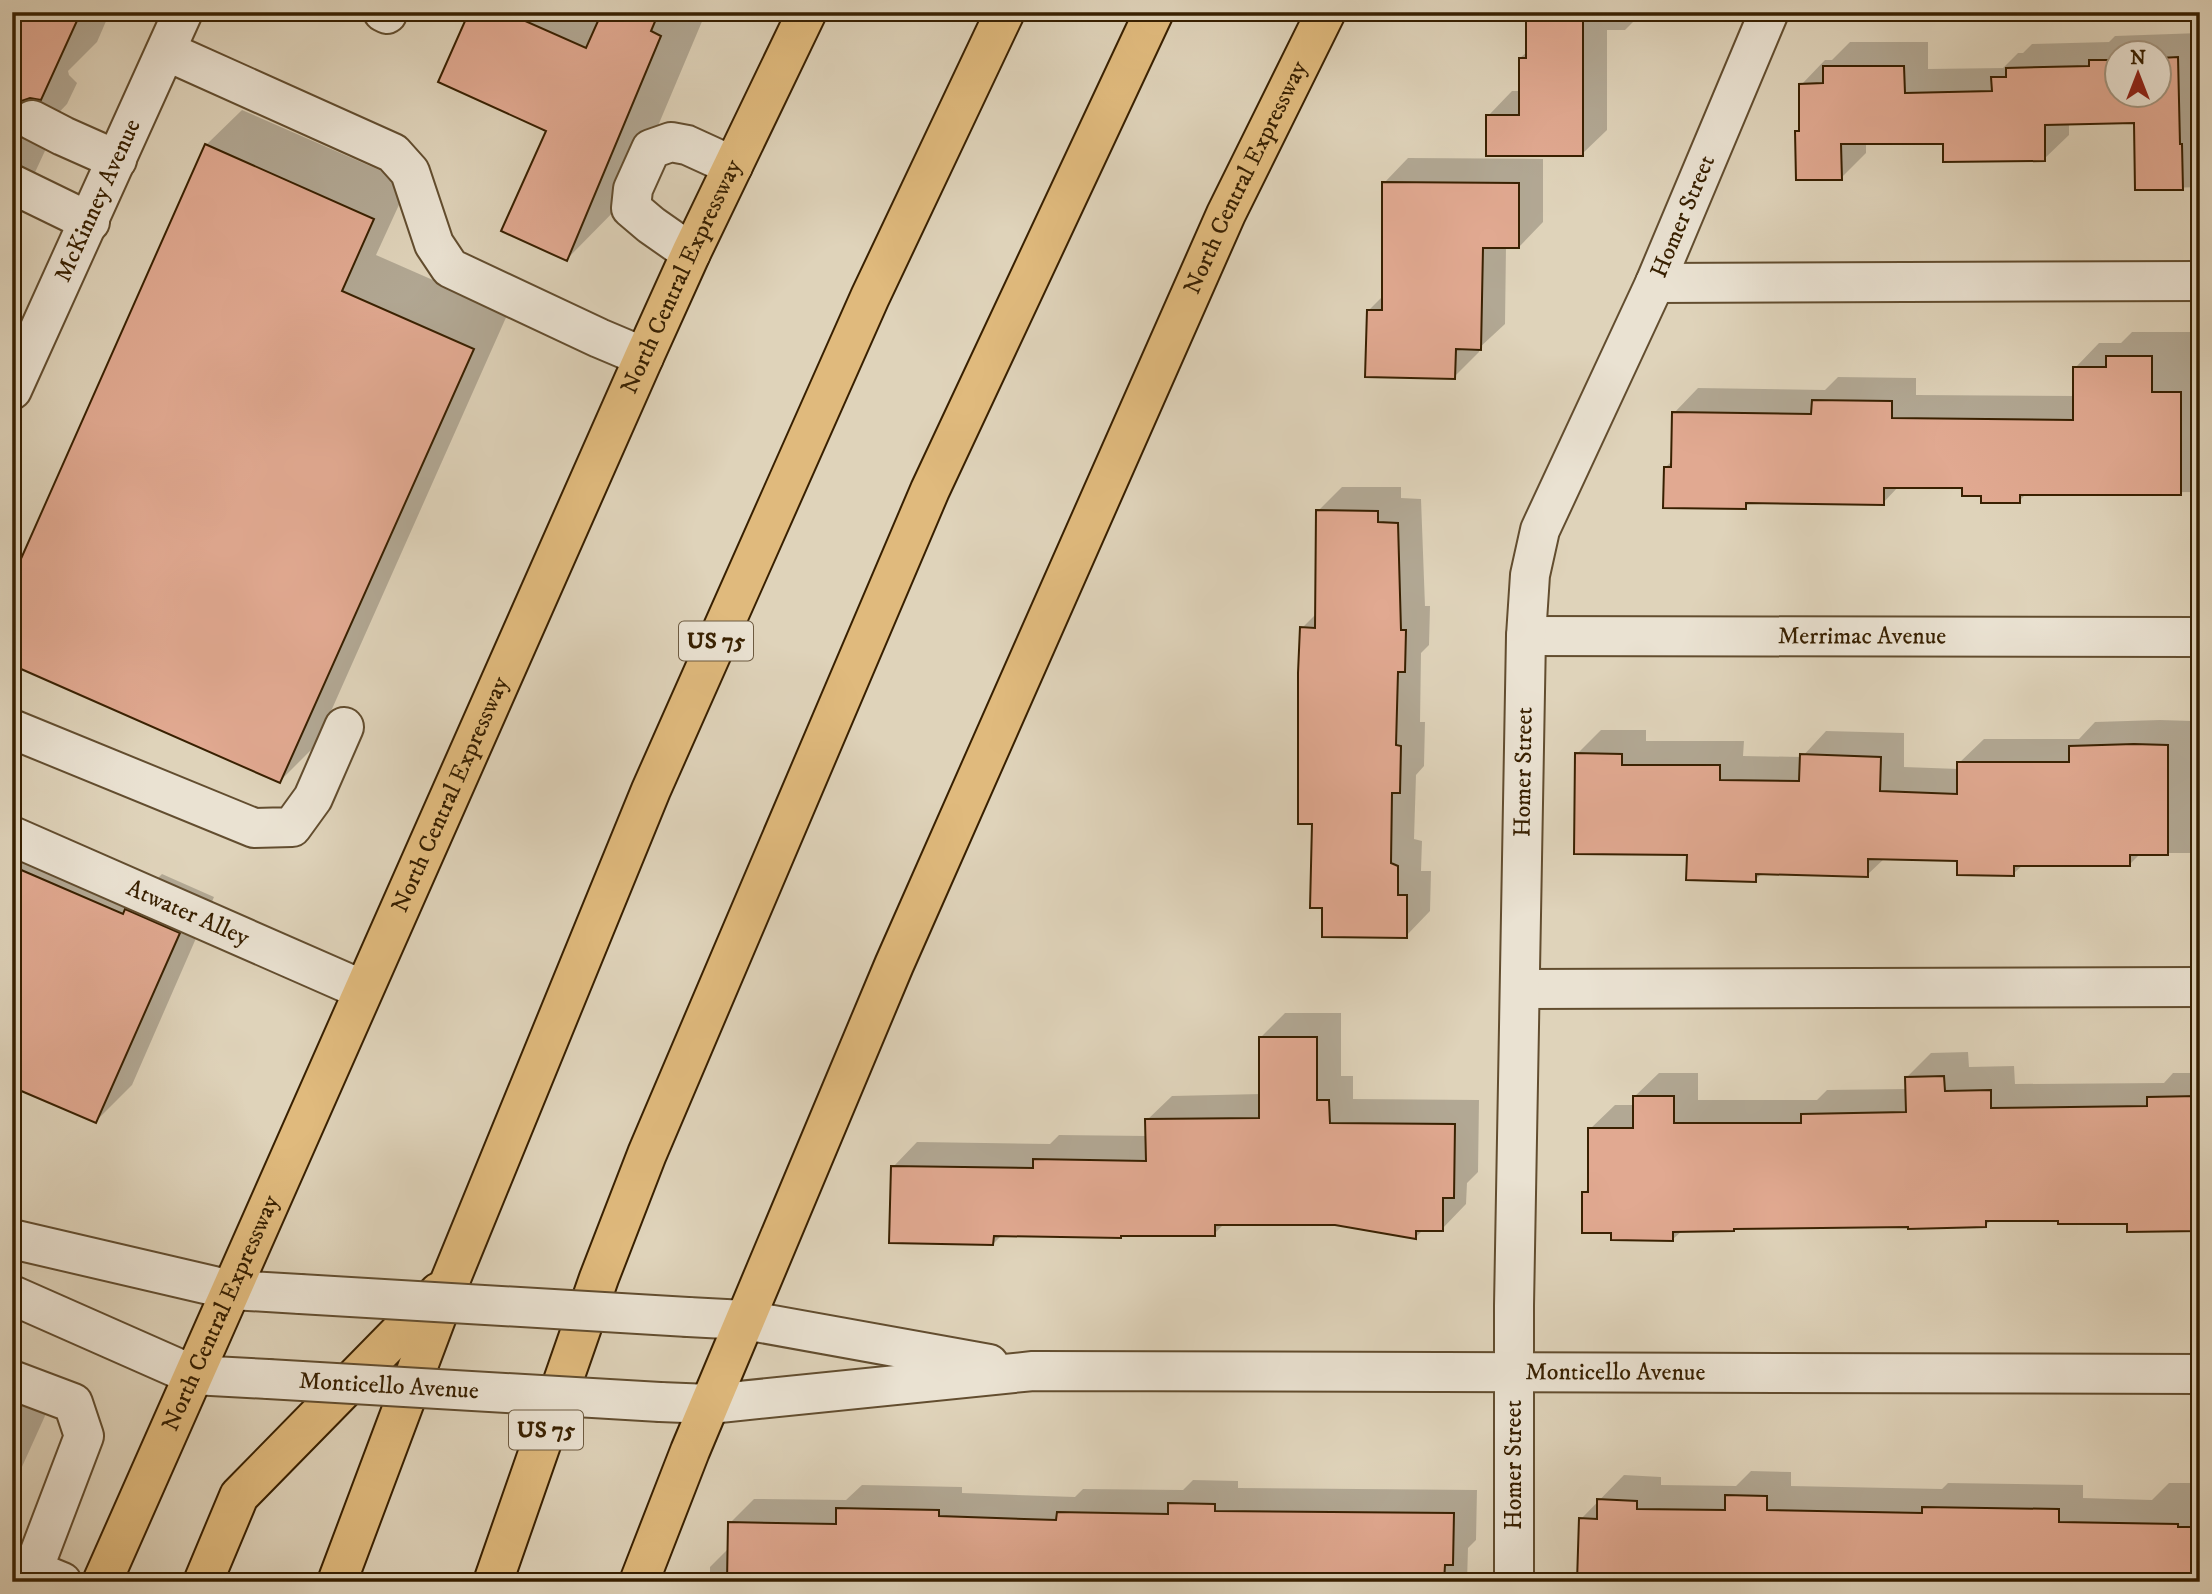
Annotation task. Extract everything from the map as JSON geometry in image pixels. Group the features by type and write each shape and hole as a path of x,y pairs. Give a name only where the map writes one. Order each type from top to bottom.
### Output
{"main road":[{"name":"North Central Expressway","path":"102,1582 691,253 807,12"},
{"name":"US 75","path":"337,1582 450,1280 651,790 870,297 1005,12"},
{"name":"US 75","path":"492,1582 599,1278 647,1154 930,490 1154,12"},
{"name":"North Central Expressway","path":"639,1582 710,1404 894,965 1221,227 1326,12"},
{"path":"203,1582 239,1496 450,1280"}],"street":[{"name":"McKinney Avenue","path":"16,370 90,222 183,12"},
{"name":"Homer Street","path":"1514,1582 1514,1373 1525,636 1530,575 1540,530 1656,283 1769,12"},
{"path":"166,51 393,153 410,172 434,244 450,268 645,357"},
{"path":"32,120 117,160"},
{"path":"691,253 631,208 633,189 651,149 671,142 687,145 733,166"},
{"path":"12,184 90,222"},
{"path":"1656,283 2200,281"},
{"name":"Merrimac Avenue","path":"1525,636 2200,637"},
{"path":"12,729 254,828 292,827 313,799 344,727"},
{"name":"Atwater Alley","path":"12,836 363,990"},
{"path":"1521,989 2200,987"},
{"name":"Monticello Avenue","path":"12,1239 230,1290 745,1320 1033,1371"},
{"name":"Monticello Avenue","path":"12,1295 193,1375 710,1404 1033,1371 2200,1374"},
{"path":"12,1380 73,1403 84,1436 33,1570 62,1582"}],"building":[{"path":"12,12 81,12 41,100 30,98 21,101 12,111"},
{"path":"469,12 505,12 586,48 602,12 659,12 651,31 661,36 567,261 501,231 546,131 438,82"},
{"path":"1526,12 1583,12 1583,156 1486,156 1486,115 1519,115 1519,58 1526,58"},
{"path":"2174,57 2178,57 2183,190 2135,190 2134,123 2045,125 2045,161 1943,162 1943,144 1841,144 1842,180 1796,180 1795,131 1799,131 1799,84 1823,83 1823,66 1904,66 1905,93 1992,91 1991,77 2006,77 2006,68 2089,66 2089,60 2104,60 2104,108 2174,108"},
{"path":"205,144 374,219 342,291 474,349 280,783 12,665 12,579"},
{"path":"1382,182 1519,183 1519,248 1483,248 1481,350 1456,349 1455,379 1365,377 1367,310 1382,310"},
{"path":"2106,356 2152,356 2152,392 2181,392 2181,495 2020,495 2020,503 1981,503 1981,496 1962,496 1962,488 1884,488 1884,505 1746,503 1746,509 1663,508 1664,467 1671,467 1672,412 1811,414 1812,400 1892,401 1892,418 2073,420 2073,367 2106,367"},
{"path":"1316,510 1378,511 1378,522 1398,523 1401,630 1406,630 1405,672 1398,672 1396,745 1401,746 1400,793 1392,793 1391,863 1398,866 1398,895 1407,895 1407,938 1322,937 1322,908 1310,908 1312,824 1298,824 1298,673 1300,627 1315,628"},
{"path":"2168,745 2168,855 2130,855 2130,866 2014,866 2014,876 1957,875 1957,861 1868,859 1868,877 1756,874 1756,882 1686,880 1687,855 1574,854 1575,753 1622,754 1622,765 1720,765 1720,780 1799,781 1800,754 1881,757 1880,791 1957,794 1957,762 2069,762 2069,746"},
{"path":"12,866 123,914 125,909 180,933 96,1123 12,1087"},
{"path":"1259,1037 1317,1037 1317,1100 1329,1100 1330,1123 1455,1124 1454,1198 1443,1198 1443,1231 1416,1231 1416,1239 1335,1225 1215,1225 1215,1236 994,1236 993,1245 889,1243 891,1166 1033,1168 1033,1159 1146,1161 1145,1119 1259,1118"},
{"path":"1944,1076 1945,1091 1991,1090 1991,1108 2147,1106 2147,1097 2197,1096 2200,1133 2200,1231 2127,1232 2127,1224 1986,1221 1986,1227 1673,1232 1673,1241 1611,1240 1611,1233 1582,1233 1582,1192 1588,1192 1588,1128 1633,1128 1633,1096 1674,1096 1674,1123 1801,1123 1801,1114 1906,1112 1905,1077"},
{"path":"1725,1495 1767,1496 1767,1510 1922,1513 1922,1507 2059,1509 2059,1522 2178,1524 2178,1527 2200,1527 2200,1582 1577,1582 1579,1518 1597,1519 1597,1499 1637,1501 1637,1509 1725,1510"},
{"path":"1168,1503 1215,1504 1215,1511 1454,1513 1453,1565 1445,1565 1444,1582 727,1582 728,1522 836,1524 836,1508 939,1510 939,1516 1056,1520 1057,1512 1168,1514"}]}
